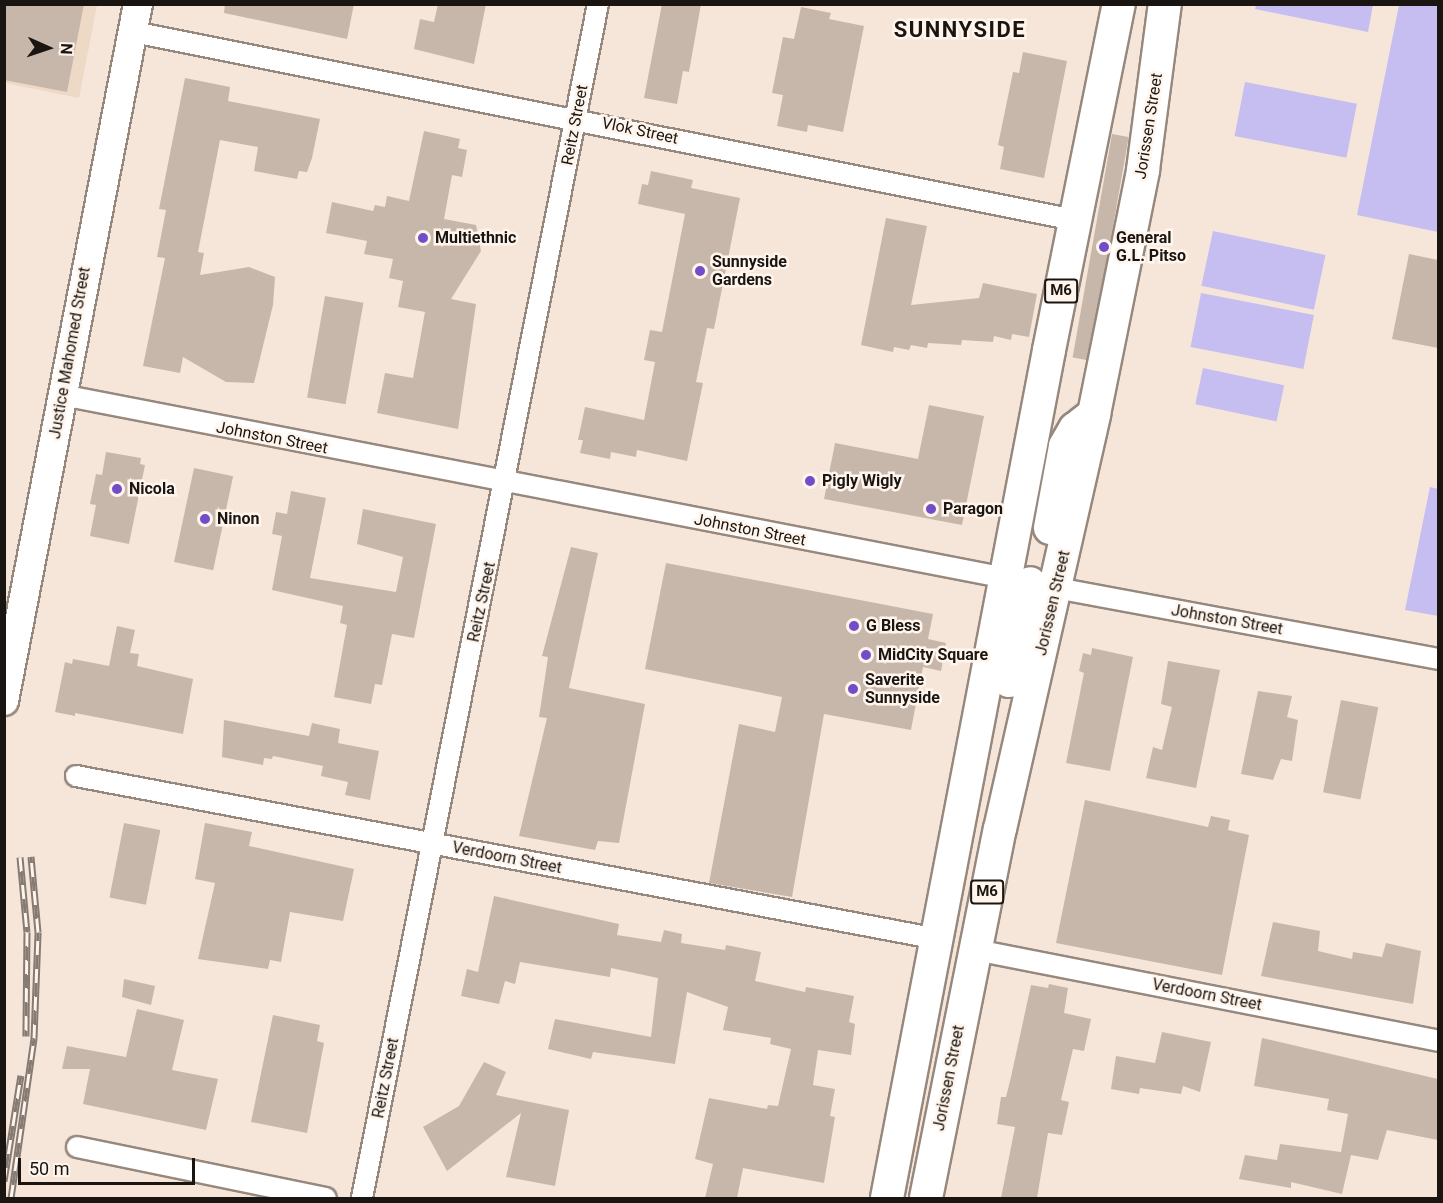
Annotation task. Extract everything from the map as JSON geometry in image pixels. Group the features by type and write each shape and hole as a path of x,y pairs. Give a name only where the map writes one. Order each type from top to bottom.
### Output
{"main road":[{"name":"Justice Mahomed Street","path":"4,701 9,664 138,4"},
{"name":"Jorissen Street","path":"926,1198 976,950 1034,584 1075,220 1119,4"},
{"name":"Jorissen Street","path":"887,1198 957,839 1034,584 1095,414 1145,159 1165,4"}],"street":[{"name":"Reitz Street","path":"362,1198 506,484 598,4"},
{"name":"Vlok Street","path":"134,32 576,118 1075,220"},
{"name":"Johnston Street","path":"62,395 506,484 1438,659"},
{"name":"Verdoorn Street","path":"76,776 938,939"},
{"name":"Verdoorn Street","path":"976,950 1438,1041"},
{"path":"77,1147 326,1198"}],"shaded area":[{"path":"1256,4 1373,5 1368,32 1255,9"},
{"path":"4,5 97,5 79,98 5,83"},
{"path":"1399,5 1438,5 1438,232 1357,215"},
{"path":"1245,82 1357,104 1346,158 1235,136"},
{"path":"1213,231 1325,255 1314,310 1201,286"},
{"path":"1201,293 1314,315 1303,369 1191,347"},
{"path":"1203,368 1284,385 1276,421 1195,404"},
{"path":"1430,487 1438,489 1438,616 1405,610"}],"building":[{"path":"4,4 84,4 67,92 4,80"},
{"path":"225,4 354,4 347,39 224,13"},
{"path":"438,4 486,4 474,64 414,49 420,19 434,22"},
{"path":"662,4 701,4 689,72 683,71 677,104 644,98"},
{"path":"801,7 831,13 829,19 864,26 843,132 808,125 807,132 777,126 783,95 772,93 783,37 794,39"},
{"path":"1023,52 1067,61 1044,178 1000,169 1004,147 998,145 1013,72 1019,73"},
{"path":"185,78 230,87 228,101 320,119 307,172 299,171 297,179 254,171 258,147 220,140 198,252 204,253 200,275 249,267 275,277 273,305 254,383 226,382 183,357 180,373 143,366 165,258 157,257 166,210 159,209"},
{"path":"424,131 460,139 458,148 467,150 462,177 452,175 444,219 476,225 481,251 451,299 476,304 458,429 377,413 385,373 413,378 425,312 398,307 403,281 389,278 393,259 364,254 367,241 326,233 332,202 373,211 375,205 385,207 387,196 409,201"},
{"name":"General G.L. Pitso","path":"1112,134 1129,137 1089,361 1073,358"},
{"name":"Sunnyside Gardens","path":"651,171 693,180 691,188 740,198 714,329 707,328 696,382 703,383 687,461 637,450 636,457 611,452 610,459 580,453 583,440 578,440 585,407 644,420 655,362 644,360 650,330 662,332 685,214 638,204 642,184 648,185"},
{"path":"886,218 927,226 911,305 979,298 983,283 1037,294 1029,337 1012,334 1011,340 994,336 993,342 962,340 961,345 928,343 927,348 911,345 909,350 894,347 893,352 861,345"},
{"path":"1409,254 1438,260 1438,348 1392,339"},
{"path":"325,296 363,303 346,404 307,397"},
{"path":"929,405 984,416 962,525 824,499 835,443 918,459"},
{"name":"Nicola","path":"106,452 141,458 140,464 145,465 129,544 90,536 96,505 90,504 96,474 102,475"},
{"name":"Ninon","path":"194,468 233,476 213,570 174,562"},
{"path":"291,491 326,498 310,578 396,592 403,557 357,544 363,509 436,524 414,638 392,634 382,685 375,684 371,704 334,697 347,625 340,623 343,606 272,590 282,536 272,534 276,512 287,514"},
{"path":"571,547 598,553 569,688 645,704 619,843 598,841 595,850 519,836 547,718 539,717 548,657 542,656"},
{"path":"666,563 933,614 928,639 946,643 941,671 923,667 911,730 824,714 792,897 709,883 739,724 775,732 782,697 645,669"},
{"path":"117,626 135,630 130,653 139,654 137,666 193,679 183,734 75,713 75,716 55,712 65,662 72,664 73,659 109,666"},
{"path":"1092,648 1133,657 1110,771 1066,763 1084,673 1079,671 1083,653 1091,655"},
{"path":"1168,661 1220,670 1196,788 1146,778 1153,747 1162,750 1172,707 1161,704"},
{"path":"1258,691 1292,696 1287,717 1298,720 1292,761 1281,759 1273,780 1241,774"},
{"path":"1341,700 1378,707 1360,800 1323,792"},
{"path":"224,720 309,736 312,723 340,729 338,743 379,751 370,800 345,795 348,782 321,776 323,766 273,756 272,759 264,758 263,765 222,757"},
{"path":"1085,800 1208,827 1211,816 1230,820 1228,830 1249,835 1222,975 1056,943"},
{"path":"124,823 160,830 146,905 109,898"},
{"path":"205,823 252,832 249,846 354,869 343,921 290,912 281,962 270,960 268,969 198,959 215,883 195,879"},
{"path":"494,896 619,924 617,935 661,942 664,930 682,934 681,943 725,950 726,945 761,952 755,981 805,992 806,987 854,996 849,1022 855,1024 851,1055 818,1050 813,1085 835,1089 830,1116 835,1117 824,1183 743,1168 737,1198 705,1198 713,1164 695,1159 709,1098 767,1109 768,1105 778,1106 791,1049 770,1044 771,1038 723,1030 728,1007 687,992 675,1064 593,1052 591,1059 548,1049 555,1019 651,1037 658,978 611,968 610,977 520,962 515,984 505,981 499,1004 461,996 467,969 478,972"},
{"path":"1273,922 1320,931 1318,951 1352,959 1353,952 1382,957 1386,943 1421,951 1413,1004 1261,976"},
{"path":"124,979 155,986 151,1005 122,997"},
{"path":"1049,984 1068,988 1064,1013 1091,1019 1084,1051 1073,1049 1061,1100 1069,1102 1062,1135 1048,1133 1037,1198 1001,1198 1015,1127 997,1124 1001,1097 1006,1097 1031,985 1048,988"},
{"path":"137,1009 184,1020 172,1070 218,1079 206,1130 83,1104 90,1069 62,1069 67,1046 126,1057"},
{"path":"273,1015 320,1025 317,1041 324,1043 307,1133 251,1122"},
{"path":"1162,1032 1211,1042 1200,1092 1183,1086 1181,1094 1140,1088 1139,1094 1111,1089 1116,1056 1155,1063"},
{"path":"1262,1038 1438,1079 1438,1140 1387,1130 1378,1160 1351,1155 1342,1194 1291,1182 1291,1188 1239,1179 1245,1155 1277,1160 1280,1144 1341,1152 1348,1114 1327,1110 1329,1099 1254,1086"},
{"path":"484,1062 506,1072 496,1095 569,1110 555,1186 506,1177 521,1113 447,1171 423,1127 459,1106"}],"railway":[{"path":"11,1198 34,1038 38,932 31,856"},
{"path":"20,857 27,932 26,1036"},
{"path":"4,1181 21,1075"}],"place":[{"name":"Multiethnic","path":"423,238"},
{"name":"General G.L. Pitso","path":"1104,247"},
{"name":"Sunnyside Gardens","path":"700,271"},
{"name":"Pigly Wigly","path":"810,481"},
{"name":"Nicola","path":"117,489"},
{"name":"Paragon","path":"931,509"},
{"name":"Ninon","path":"205,519"},
{"name":"G Bless","path":"854,626"},
{"name":"MidCity Square","path":"866,655"},
{"name":"Saverite Sunnyside","path":"853,689"}],"district":[{"name":"SUNNYSIDE","path":"960,30"}]}
